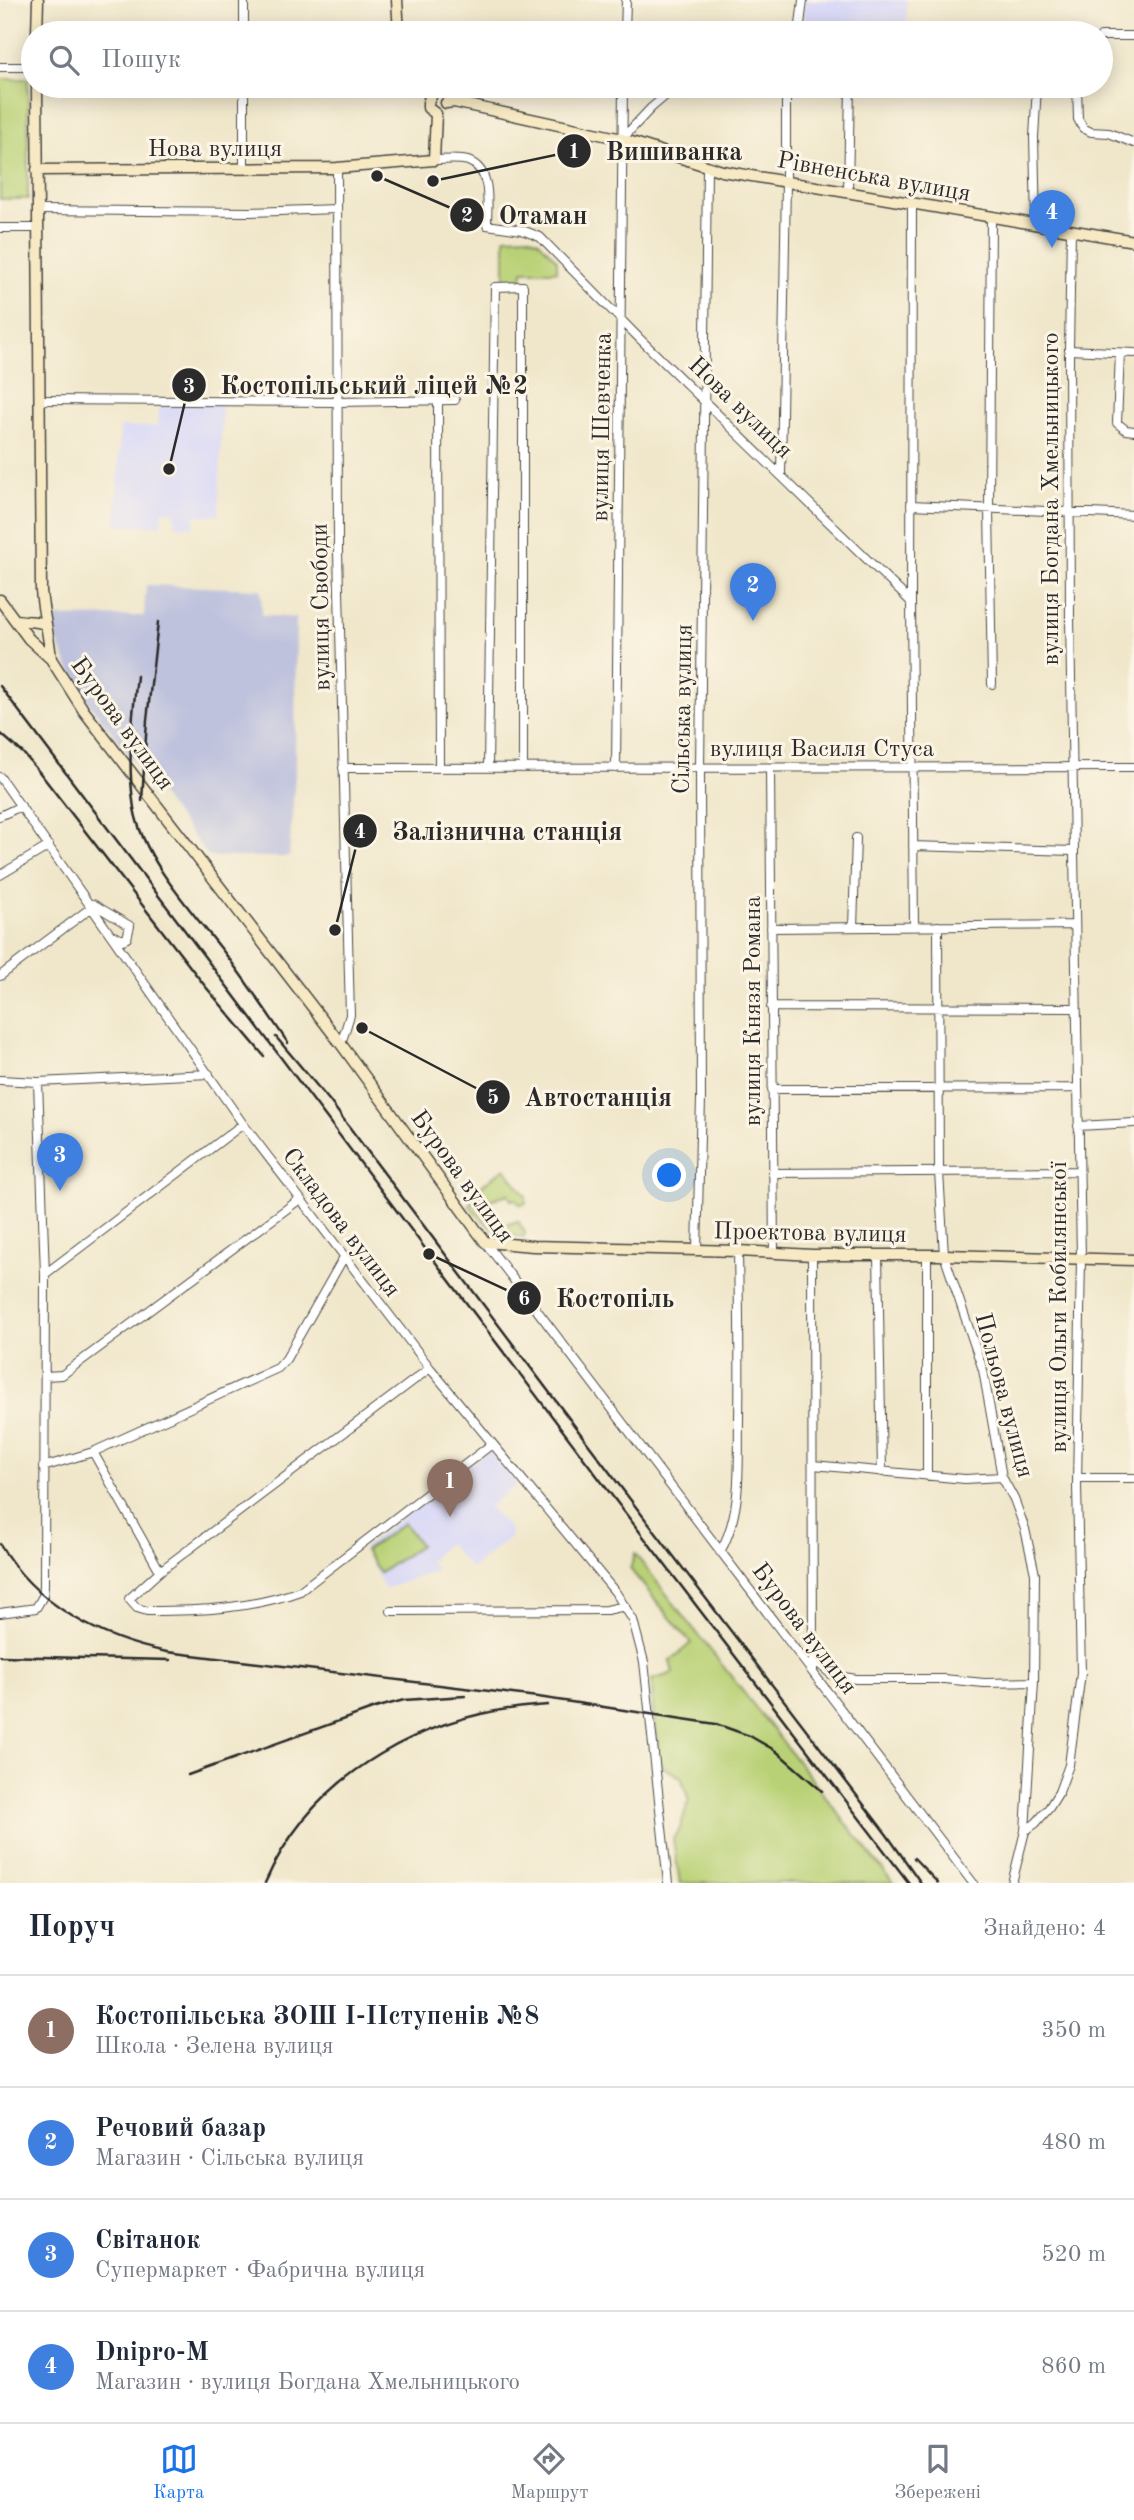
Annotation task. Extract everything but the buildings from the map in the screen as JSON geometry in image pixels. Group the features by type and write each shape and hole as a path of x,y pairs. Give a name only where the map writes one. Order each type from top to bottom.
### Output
{"main road":[{"path":"37,21 38,0"},
{"path":"397,0 398,21"},
{"path":"29,639 42,643 37,98"},
{"path":"430,98 428,108 436,114"},
{"path":"436,114 443,112 446,103 442,98"},
{"name":"Рівненська вулиця","path":"446,103 454,102 622,139 707,168 1134,241"},
{"path":"434,160 436,114"},
{"name":"Нова вулиця","path":"37,170 337,168 434,160"},
{"path":"0,600 29,639 51,659"},
{"path":"16,620 41,626"},
{"path":"29,639 28,628 41,626"},
{"path":"41,626 51,659"},
{"name":"Бурова вулиця","path":"51,659 84,711 341,1044 485,1242"},
{"name":"Проектова вулиця","path":"485,1242 812,1255 1134,1260"}],"street":[{"path":"244,0 244,21"},
{"path":"625,21 626,0"},
{"path":"800,21 803,0"},
{"path":"1113,36 1134,36"},
{"path":"0,67 21,67"},
{"path":"244,98 244,169"},
{"name":"вулиця Шевченка","path":"616,768 624,98"},
{"path":"622,139 663,98"},
{"path":"780,475 786,98"},
{"path":"848,192 850,98"},
{"path":"1036,98 1034,137 1036,224"},
{"path":"1077,98 1078,119 1083,128 1091,132 1109,133 1134,143"},
{"name":"Нова вулиця","path":"434,160 466,160 479,167 486,181 487,225 522,230 540,237 622,321 911,602"},
{"name":"вулиця Свободи","path":"337,168 343,768 350,1015 341,1044"},
{"name":"Сільська вулиця","path":"697,1250 701,1099 700,768 707,168"},
{"path":"912,203 911,602 914,927"},
{"path":"37,210 228,212 337,209"},
{"path":"991,217 989,509 992,684"},
{"path":"0,228 37,228"},
{"name":"вулиця Богдана Хмельницького","path":"1071,230 1071,767"},
{"path":"488,768 495,287 523,286 523,768"},
{"path":"1069,350 1134,353"},
{"path":"1119,353 1117,423 1126,430 1134,430"},
{"path":"39,400 455,400"},
{"path":"438,401 439,768"},
{"path":"911,505 1134,514"},
{"name":"вулиця Ольги Кобилянської","path":"1025,1831 1049,1808 1059,1792 1069,1765 1081,1673 1077,1478 1081,1258 1071,767"},
{"name":"вулиця Василя Стуса","path":"343,768 1134,767"},
{"name":"вулиця Князя Романа","path":"769,768 774,1253"},
{"name":"Складова вулиця","path":"0,777 243,1124 430,1368 576,1542 625,1606 639,1634 644,1662 668,1883"},
{"path":"0,816 21,806"},
{"path":"853,927 856,838"},
{"path":"0,875 49,846"},
{"path":"913,846 1073,851"},
{"path":"0,976 90,904 130,926 130,932 123,940 108,930"},
{"path":"771,928 1074,925"},
{"name":"Польова вулиця","path":"938,926 939,1172 944,1255 983,1370 1002,1477 1025,1529 1035,1574 1034,1682 1025,1831 1012,1883"},
{"path":"771,1007 1076,1008"},
{"path":"0,1080 37,1082 209,1074"},
{"path":"0,1613 36,1608 43,1596 44,1587 45,1274 37,1082"},
{"path":"772,1089 1077,1088"},
{"path":"45,1274 243,1124"},
{"path":"1077,1126 1134,1124"},
{"path":"772,1173 1078,1171"},
{"path":"45,1376 62,1375 300,1199"},
{"name":"Бурова вулиця","path":"485,1242 973,1883"},
{"path":"720,1552 729,1535 737,1498 740,1367 738,1251"},
{"path":"812,1255 813,1673"},
{"path":"878,1255 882,1472"},
{"path":"927,1255 928,1476"},
{"path":"44,1467 93,1452 278,1368 286,1359 344,1256"},
{"path":"430,1368 160,1571 129,1600 137,1608 147,1611 206,1612 283,1597 300,1591 492,1444"},
{"path":"93,1452 160,1571"},
{"path":"813,1465 965,1479 1002,1477"},
{"path":"1077,1478 1134,1478"},
{"path":"391,1611 607,1610 625,1606"},
{"path":"813,1659 832,1675 856,1679 1034,1682"}],"shaded area":[{"path":"805,0 907,0 907,21 802,21"},
{"path":"222,404 219,515 195,516 194,527 176,526 174,511 163,511 161,525 116,526 120,427 157,426 160,405"},
{"path":"146,585 261,589 262,615 296,618 295,774 289,857 209,857 78,689 52,629 51,617 144,616"},
{"path":"489,1450 518,1484 489,1506 509,1529 511,1536 471,1569 448,1543 429,1561 437,1570 385,1589 363,1548"}],"green space":[{"path":"0,79 21,79 21,98 28,98 28,199 0,199"},
{"path":"528,236 539,241 557,260 557,271 523,271 522,280 505,280 505,237"},
{"path":"505,1168 526,1196 526,1203 521,1205 515,1199 511,1200 508,1194 486,1201 477,1189"},
{"path":"471,1201 496,1225 518,1221 525,1233 524,1237 505,1234 492,1228 469,1205"},
{"path":"404,1523 420,1545 380,1573 365,1551"},
{"path":"635,1554 893,1883 680,1883 673,1839 679,1831 689,1800 681,1777 661,1766 653,1711 652,1680 673,1673 670,1661 691,1643 630,1569"}],"railway":[{"path":"142,801 147,720 158,622"},
{"path":"137,676 131,758 132,792 139,828 172,886 227,956 288,1043"},
{"path":"0,686 616,1501 909,1883"},
{"path":"0,733 23,753 40,773 205,986 264,1056"},
{"path":"276,1037 329,1100 921,1883"},
{"path":"0,1544 15,1566 51,1602 94,1628 142,1646 167,1652 538,1697 716,1724 750,1736 776,1751 822,1791"},
{"path":"0,1656 170,1660"},
{"path":"188,1775 375,1708 404,1700 465,1696"},
{"path":"265,1883 286,1843 313,1809 345,1779 380,1754 419,1734 460,1720 504,1710 548,1705"},
{"path":"914,1858 938,1883"}],"place":[{"name":"Отаман","path":"377,176"},
{"name":"Вишиванка","path":"433,181"},
{"name":"Dnipro-M","path":"1052,248"},
{"name":"Костопільський ліцей №2","path":"169,469"},
{"name":"Речовий базар","path":"753,621"},
{"name":"Залізнична станція","path":"335,930"},
{"name":"Автостанція","path":"362,1028"},
{"name":"Світанок","path":"60,1191"},
{"name":"Костопіль","path":"429,1254"},
{"name":"Костопільська ЗОШ І-ІІступенів №8","path":"450,1517"}]}
